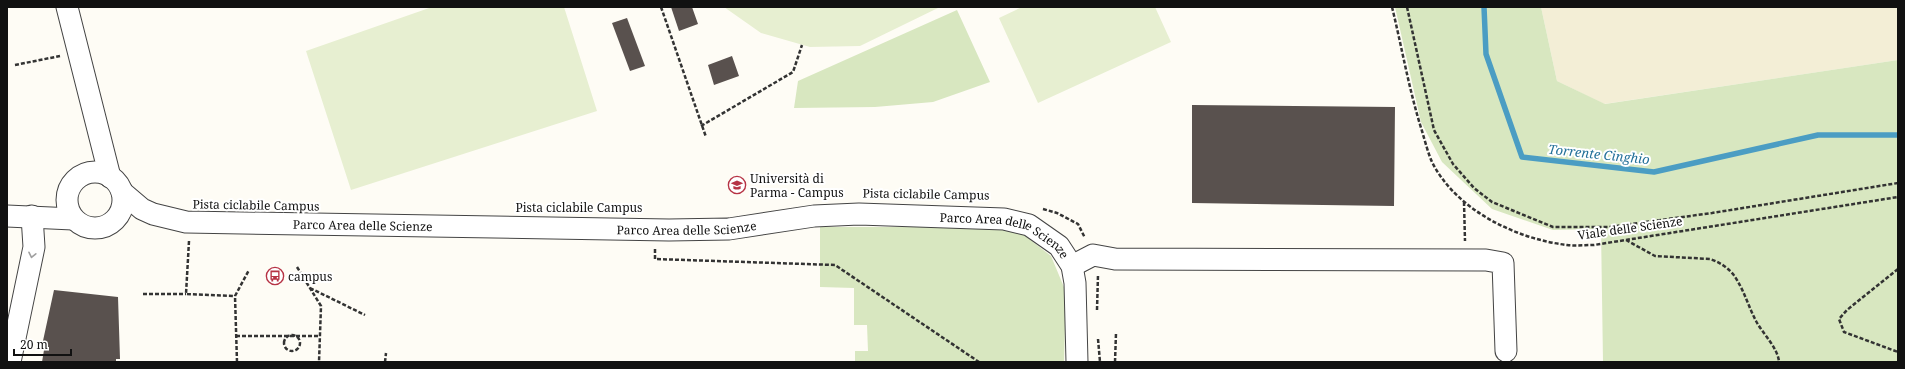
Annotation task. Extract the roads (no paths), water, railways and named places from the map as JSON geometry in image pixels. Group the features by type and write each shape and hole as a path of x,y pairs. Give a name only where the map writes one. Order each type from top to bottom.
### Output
{"street":[{"path":"7,216 73,219 88,228 96,228 112,222 118,216 121,209 116,184 78,53 67,7"},
{"path":"84,174 99,128"},
{"path":"73,219 67,204 67,194 70,186 76,178 93,172 102,173 116,184"},
{"name":"Parco Area delle Scienze","path":"116,184 142,209 153,214 188,222"},
{"path":"32,216 67,194"},
{"name":"Parco Area delle Scienze","path":"118,216 137,222 162,226 188,222 669,230 730,229 814,216 859,214 1004,219 1029,225 1044,234 1059,246 1072,266 1075,283 1077,362"},
{"path":"10,362 34,247 32,216"},
{"path":"1072,266 1093,255 1115,259 1486,260 1503,263 1506,351"}],"waterway":[{"name":"Torrente Cinghio","path":"1484,7 1486,54 1522,157 1654,172 1818,135 1898,135"}],"place":[{"name":"Università di Parma - Campus","path":"737,185"},
{"name":"campus","path":"275,276"}]}
